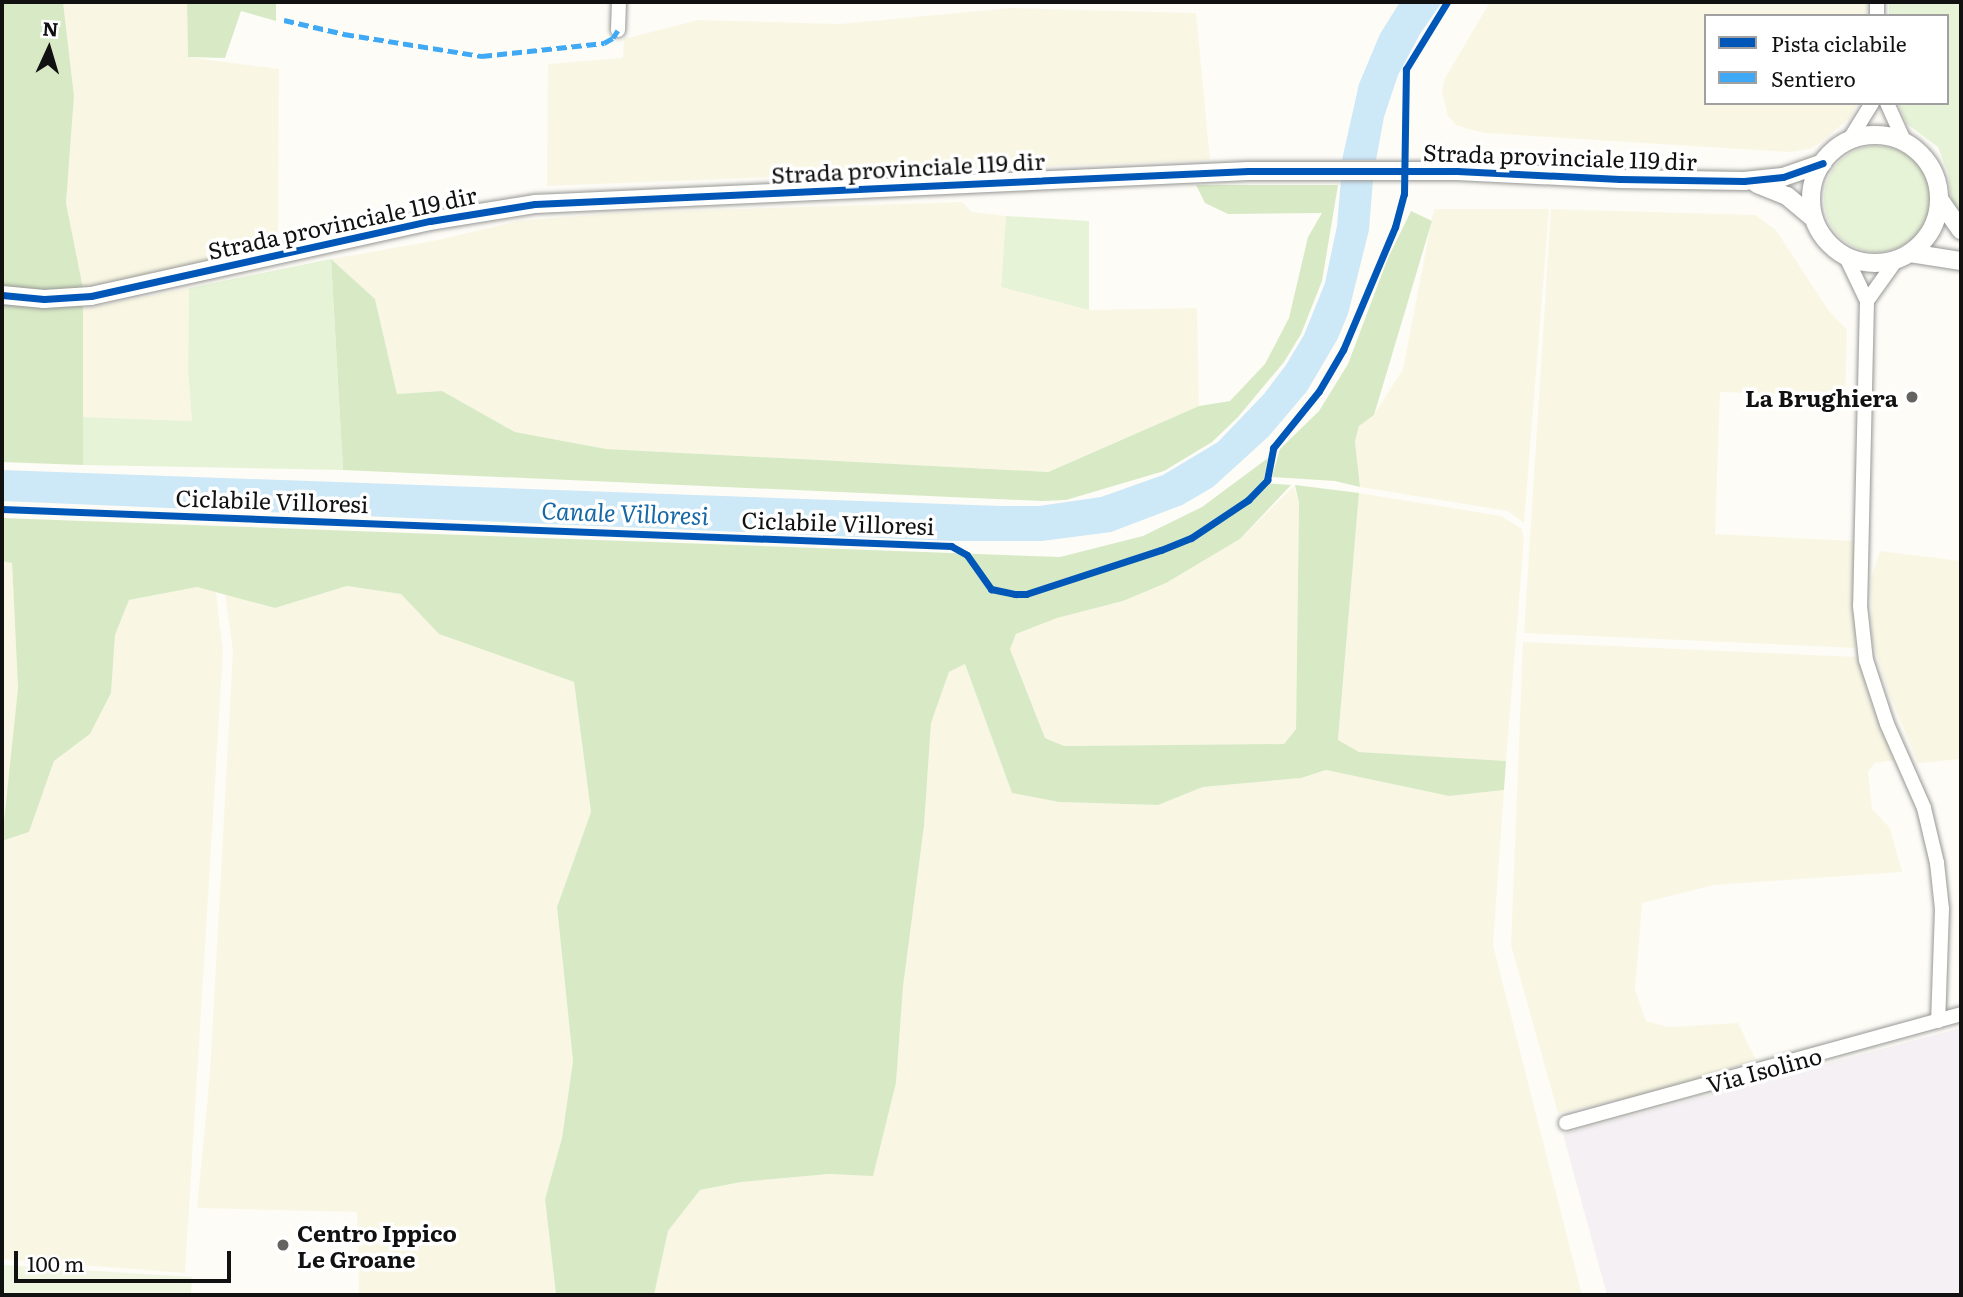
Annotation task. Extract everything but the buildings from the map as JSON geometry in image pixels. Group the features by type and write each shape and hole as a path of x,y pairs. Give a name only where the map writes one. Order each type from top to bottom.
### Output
{"street":[{"path":"618,30 620,2"},
{"path":"1871,105 1848,142 1823,163 1811,196 1814,219 1826,240 1844,255 1865,262 1903,256 1961,261"},
{"path":"1888,105 1905,144 1930,167 1939,199 1961,230"},
{"path":"1848,142 1871,136 1905,144"},
{"name":"Strada provinciale 119 dir","path":"2,295 44,299 91,296 430,221 535,204 1136,176 1315,171 1425,170 1744,181 1783,177 1823,163"},
{"name":"Strada provinciale 119 dir","path":"1744,181 1787,195 1814,219"},
{"path":"1867,301 1903,256 1928,235 1934,224 1939,199"},
{"path":"1844,255 1867,301 1860,606 1866,660 1887,724 1924,808 1937,863 1942,909 1938,1021"},
{"name":"Via Isolino","path":"1566,1123 1961,1014"}],"shaded area":[{"path":"63,2 187,2 188,57 279,69 278,245 83,288 66,203 74,96"},
{"path":"1490,2 1867,2 1866,14 1704,14 1704,105 1857,105 1850,118 1810,149 1789,152 1486,133 1456,125 1448,116 1442,93 1444,80"},
{"path":"1010,8 1196,13 1210,160 547,186 548,64 623,58 624,39 698,20 840,24"},
{"path":"962,202 972,212 1006,216 1001,287 1089,310 1197,308 1199,406 1047,472 606,449 515,432 442,391 397,394 375,299 331,259 438,240 518,221 615,213"},
{"path":"1434,209 1549,209 1524,523 1508,511 1360,487 1355,441 1359,425 1373,416 1403,369"},
{"path":"1551,209 1755,215 1776,230 1829,311 1847,330 1845,396 1720,392 1715,534 1855,541 1855,648 1524,633"},
{"path":"189,288 188,371 192,421 83,417 83,309"},
{"path":"1294,486 1299,503 1296,729 1284,744 1064,746 1045,738 1010,649 1016,634 1057,618 1123,601 1166,583 1240,539"},
{"path":"1359,493 1501,516 1522,529 1524,539 1506,761 1358,752 1338,740"},
{"path":"1880,551 1961,561 1961,759 1918,763 1887,688 1872,639 1871,579"},
{"path":"2,561 12,563 18,688 3,841 29,832 54,761 90,734 111,693 115,635 129,600 197,587 216,592 223,652 185,1273 2,1259"},
{"path":"347,586 402,594 439,634 574,682 591,812 557,907 573,1061 562,1138 545,1199 556,1295 359,1295 357,1212 197,1208 210,1073 233,651 225,594 275,608"},
{"path":"1523,642 1858,657 1871,704 1894,760 1875,763 1868,772 1872,809 1890,828 1902,872 1714,885 1642,903 1635,990 1646,1021 1668,1027 1738,1023 1756,1060 1660,1091 1558,1113 1511,945"},
{"path":"965,664 1012,793 1059,802 1158,805 1203,787 1301,778 1326,770 1449,796 1504,790 1493,945 1582,1295 654,1295 668,1231 700,1190 741,1182 829,1174 873,1175 896,1083 903,987 924,826 931,723 949,672"},
{"path":"1961,1028 1961,1295 1607,1295 1563,1134"}],"green space":[{"path":"2,2 63,2 74,96 66,203 83,288 83,465 2,462"},
{"path":"187,2 276,2 276,21 241,11 225,58 188,57"},
{"path":"1889,2 1961,2 1961,215 1951,200 1948,173 1938,147 1907,124 1899,105 1949,105 1949,14 1889,14"},
{"path":"1877,146 1897,150 1914,162 1926,179 1930,199 1926,219 1914,236 1897,248 1877,252 1857,248 1840,236 1828,219 1824,199 1828,179 1840,162 1857,150"},
{"path":"1196,185 1338,185 1322,281 1301,334 1284,362 1238,417 1212,442 1164,471 1066,500 1042,501 343,470 331,259 375,299 397,394 442,391 515,432 606,449 1048,472 1199,406 1230,401 1265,364 1289,318 1308,237 1322,213 1228,214 1205,203"},
{"path":"1411,211 1432,221 1374,415 1359,426 1355,441 1360,487 1335,481 1272,477 1280,449 1319,411 1348,364 1388,258"},
{"path":"1006,216 1089,221 1089,310 1001,287"},
{"path":"331,259 343,470 83,465 83,417 192,421 188,371 189,288"},
{"path":"1268,458 1263,483 1291,485 1240,539 1166,583 1123,601 1057,618 1016,634 1010,649 1045,738 1064,746 1284,744 1296,729 1299,503 1295,485 1359,493 1338,740 1359,752 1506,761 1504,790 1449,796 1326,770 1301,778 1203,787 1158,805 1059,802 1012,793 965,664 949,672 931,723 924,826 903,987 896,1083 873,1176 829,1174 741,1182 700,1190 668,1231 654,1295 556,1295 545,1199 562,1138 573,1061 557,907 591,812 574,682 439,634 401,594 347,586 275,608 197,587 129,600 115,635 111,693 90,734 54,761 29,832 2,841 18,688 12,563 2,561 2,518 1060,557 1143,536 1202,507"},
{"path":"2,1265 192,1277 191,1295 2,1295"}],"water":[{"path":"1400,2 1442,2 1420,34 1398,75 1384,117 1376,160 1342,160 1359,84 1380,34"},
{"name":"Canale Villoresi","path":"1341,180 1373,180 1369,230 1348,314 1337,340 1307,391 1269,436 1213,487 1182,505 1111,532 1042,541 954,541 2,501 2,470 1001,506 1039,506 1101,497 1163,475 1218,442 1264,394 1286,365 1304,335 1325,283 1337,226"}],"marked path":[{"path":"284,20 344,34 482,56 604,43 613,38 618,30"}],"cycle path":[{"name":"Ciclabile Villoresi","path":"2,509 951,546 967,555 991,589 1015,594 1026,594 1161,550 1191,538 1248,500 1267,480 1273,448 1319,391 1343,350 1395,227 1404,194 1406,69 1447,2"},
{"path":"2,295 44,299 91,296 430,221 535,204 1248,171 1457,171 1620,179 1744,181 1783,177 1823,163"}],"place":[{"name":"La Brughiera","path":"1912,397"},
{"name":"Centro Ippico Le Groane","path":"283,1245"}]}
